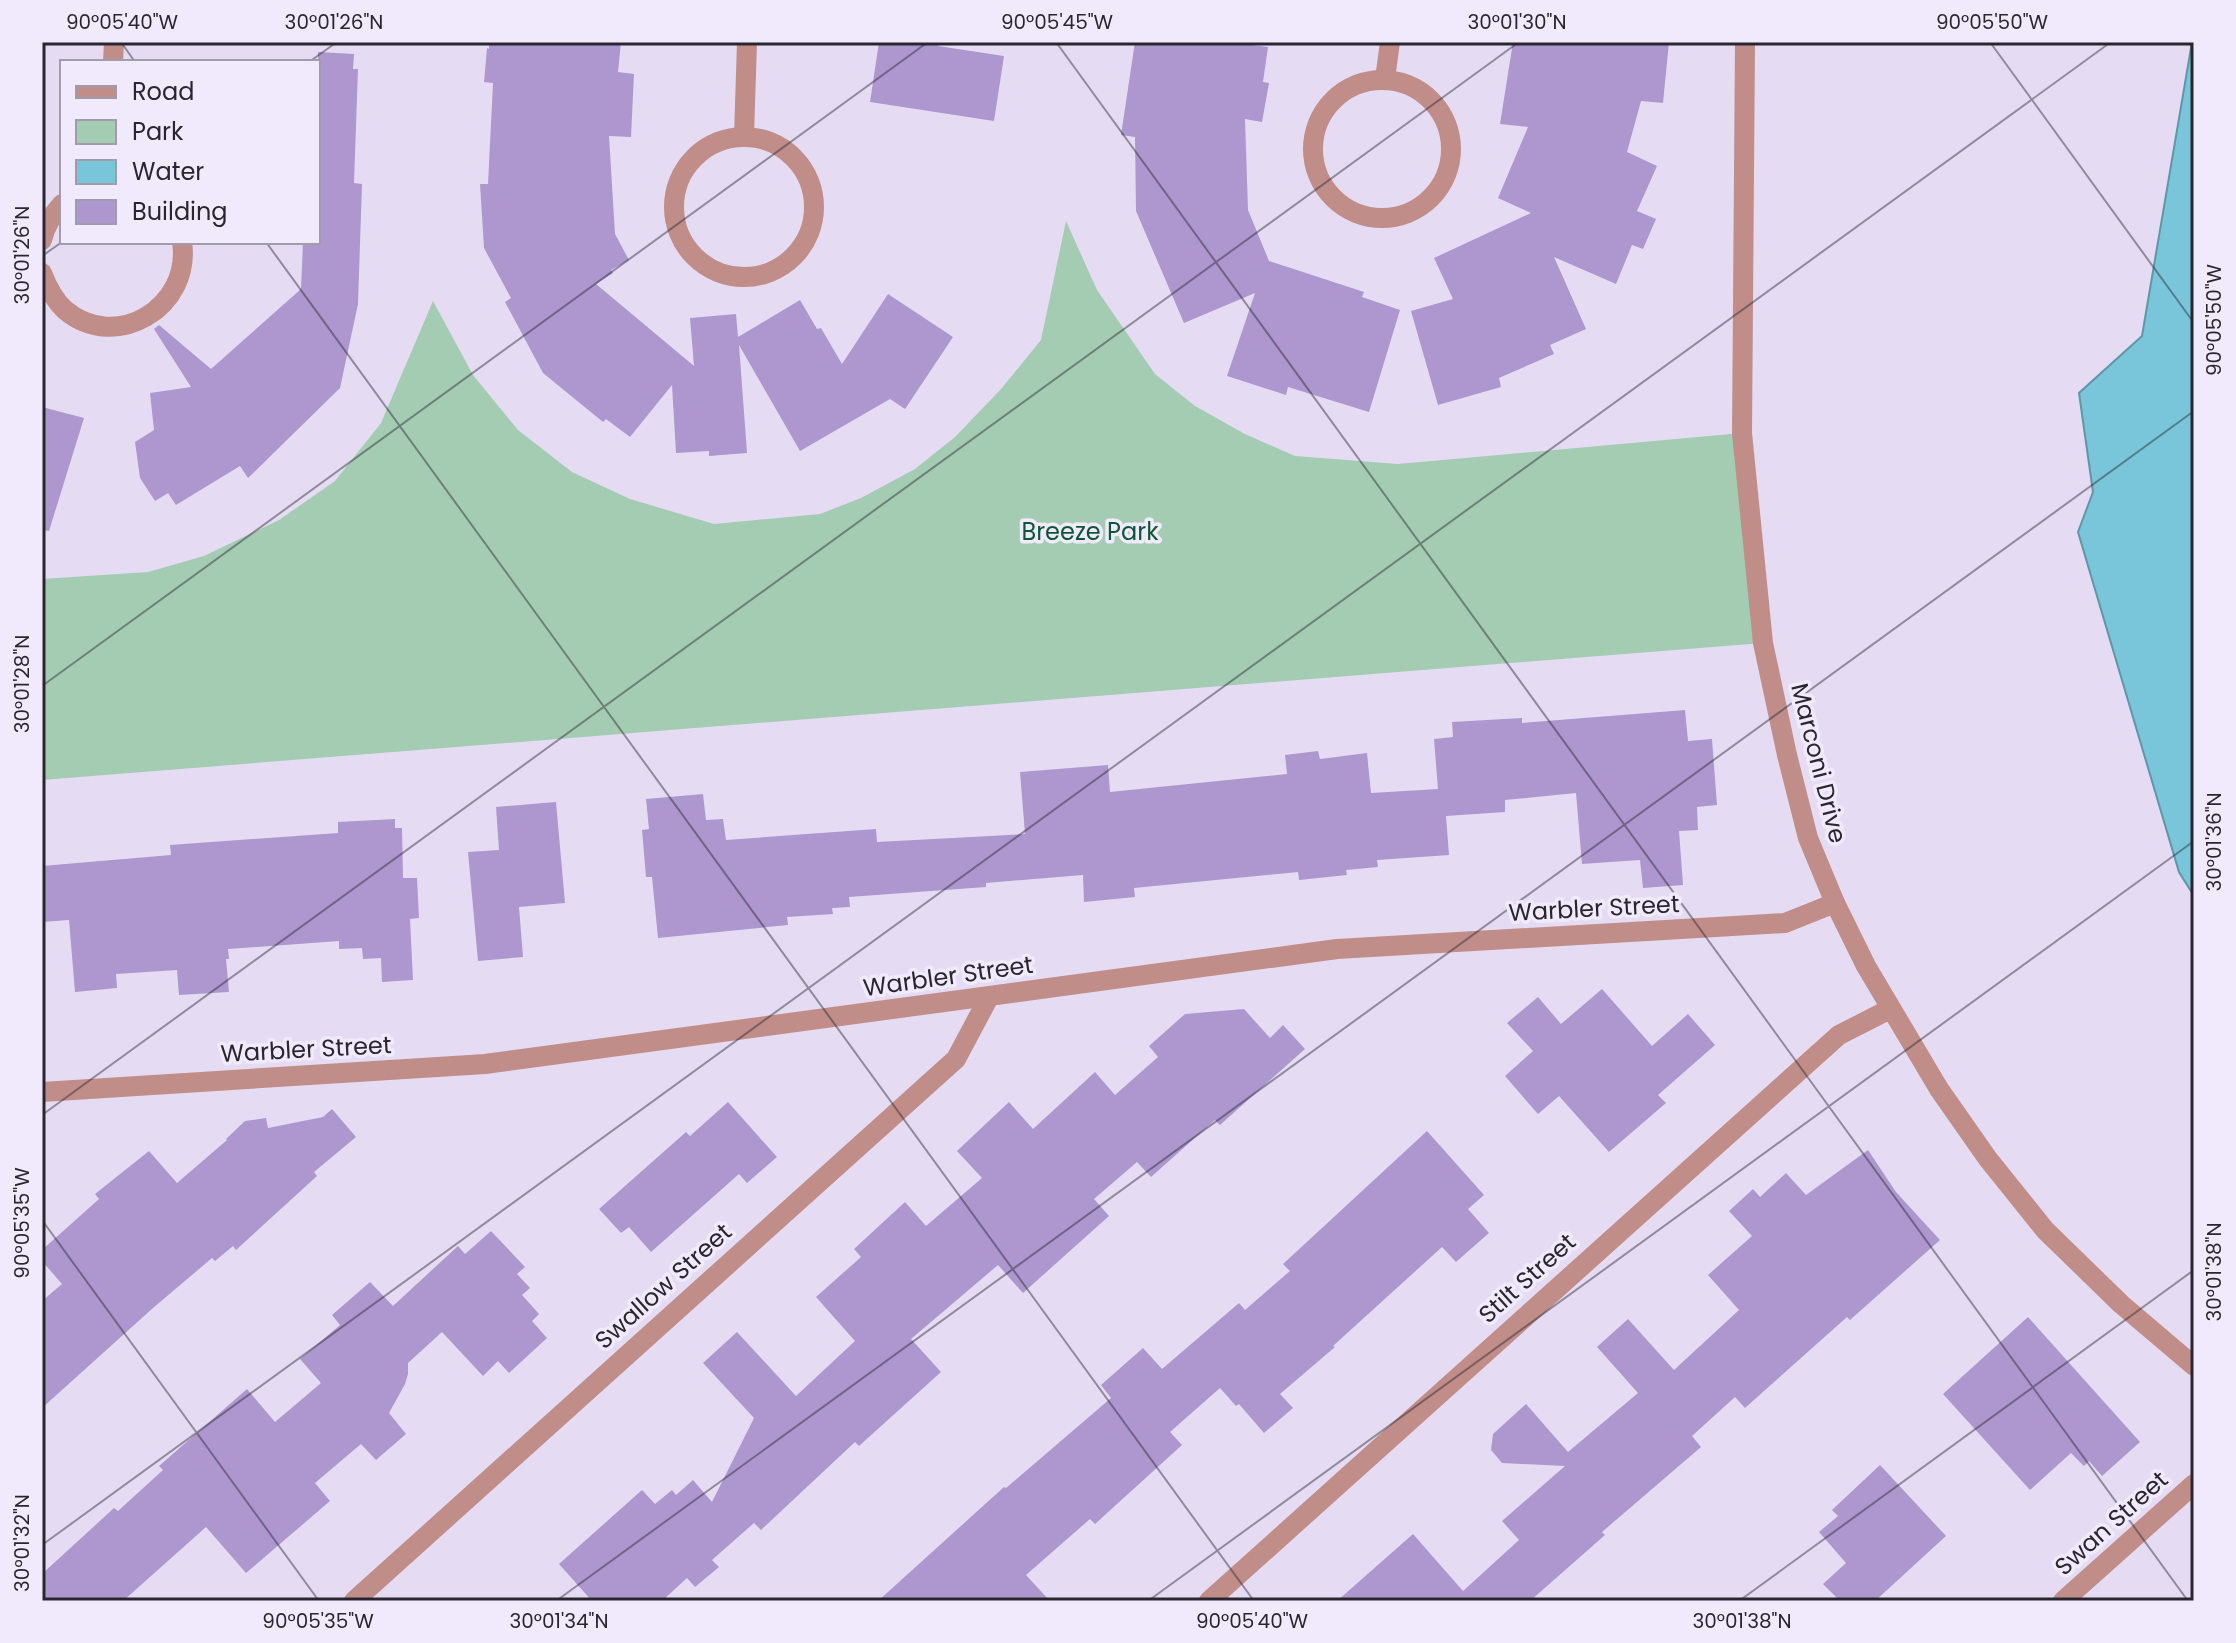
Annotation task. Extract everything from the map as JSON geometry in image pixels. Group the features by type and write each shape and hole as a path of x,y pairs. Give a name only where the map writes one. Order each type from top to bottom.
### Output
{"street":[{"path":"744,136 747,42"},
{"path":"1385,79 1390,42"},
{"name":"Marconi Drive","path":"1745,42 1742,433 1762,628 1787,755 1808,838 1835,903 1890,1009 1939,1089 1988,1159 2038,1221 2121,1304 2194,1366"},
{"path":"1385,79 1406,83 1439,108 1448,126 1451,147 1449,168 1440,187 1427,202 1409,213 1389,218 1368,218 1348,210 1332,198 1320,181 1313,162 1313,140 1318,121 1329,103 1345,90 1365,82 1385,79"},
{"path":"744,136 762,138 793,155 804,169 813,194 813,220 808,237 785,265 752,277 734,277 710,268 689,252 679,237 673,203 676,185 687,165 702,150 722,140 744,136"},
{"path":"42,240 60,206"},
{"path":"42,273 51,293 65,309 83,321 103,326 125,325 145,318 162,305 175,288 182,268 182,244"},
{"name":"Warbler Street","path":"42,1092 485,1064 1337,949 1785,923 1835,903"},
{"name":"Swallow Street","path":"354,1601 956,1059 989,997"},
{"name":"Stilt Street","path":"1209,1601 1839,1035 1890,1009"},
{"path":"42,1109 64,1090"},
{"name":"Swan Street","path":"2063,1601 2194,1484"}],"green space":[{"name":"Breeze Park","path":"1066,221 1097,290 1155,374 1195,406 1245,434 1295,456 1398,464 1742,433 1763,643 42,780 42,579 148,572 204,556 279,520 335,481 381,423 433,301 473,375 518,430 572,472 630,499 714,524 820,514 861,498 915,469 955,437 1001,389 1041,340"}],"water":[{"path":"2192,42 2194,896 2179,872 2078,532 2093,492 2079,393 2142,336"}],"building":[{"path":"495,42 621,42 618,72 634,74 631,137 609,136 615,234 629,260 611,270 613,273 596,284 694,366 690,318 736,314 738,337 800,300 842,364 888,294 953,337 905,409 890,399 800,451 739,345 747,453 709,456 709,451 676,453 672,385 630,437 606,419 603,422 543,373 505,302 511,298 484,248 480,184 488,184 493,83 484,82 487,48"},
{"path":"879,42 939,42 938,46 1004,56 994,121 870,102"},
{"path":"1135,42 1253,42 1252,45 1268,47 1263,82 1269,83 1262,122 1245,119 1248,210 1269,261 1364,292 1362,297 1400,310 1369,412 1288,387 1286,395 1227,376 1255,293 1184,323 1136,211 1135,137 1121,135"},
{"path":"1513,42 1669,42 1663,103 1641,101 1627,152 1657,166 1637,211 1656,219 1643,249 1632,245 1616,284 1554,257 1586,329 1550,345 1554,354 1499,378 1501,387 1438,405 1411,311 1453,299 1434,258 1531,213 1498,198 1528,127 1500,124"},
{"path":"318,52 354,54 353,69 358,69 354,183 362,184 358,304 340,388 248,478 240,466 176,505 168,493 155,501 140,478 135,442 154,430 150,393 191,387 154,329 159,325 211,369 301,289 303,244 320,244"},
{"path":"42,407 84,418 49,531 42,530"},
{"path":"1685,710 1688,741 1712,739 1717,805 1697,807 1698,830 1679,831 1683,885 1643,888 1640,860 1582,864 1576,793 1505,800 1505,812 1446,816 1449,855 1377,860 1378,867 1346,870 1347,875 1299,880 1298,872 1134,888 1135,897 1084,902 1083,875 986,883 986,887 849,897 850,907 832,908 833,914 787,917 788,925 658,938 652,877 646,877 642,830 649,829 646,799 703,794 706,820 723,819 726,840 876,829 877,842 1025,834 1020,772 1108,765 1110,792 1287,774 1285,755 1318,751 1320,759 1367,753 1371,793 1438,789 1434,739 1453,737 1452,722 1522,718 1522,723"},
{"path":"556,802 565,903 519,907 523,957 478,961 468,852 499,850 496,807"},
{"path":"395,819 395,828 402,828 403,878 417,878 419,918 410,919 413,980 382,982 381,958 363,959 362,948 339,949 339,941 228,949 229,992 179,995 177,970 116,974 117,988 75,992 69,920 42,922 42,866 171,855 170,845 338,833 338,822"},
{"path":"1602,989 1652,1046 1688,1014 1715,1045 1658,1095 1666,1103 1609,1152 1559,1096 1538,1114 1505,1076 1533,1051 1507,1023 1538,997 1561,1024"},
{"path":"1244,1009 1270,1038 1283,1025 1305,1049 1220,1125 1215,1120 1151,1177 1137,1162 1094,1199 1109,1216 1023,1293 998,1265 911,1339 941,1372 859,1446 855,1442 761,1530 754,1523 712,1560 719,1567 695,1587 687,1578 662,1601 592,1601 559,1564 642,1490 655,1504 672,1490 676,1495 693,1480 712,1502 754,1418 703,1363 737,1332 796,1396 855,1341 816,1297 861,1257 854,1249 905,1202 926,1226 982,1178 957,1151 1009,1102 1033,1129 1095,1072 1115,1095 1158,1057 1149,1046 1185,1014"},
{"path":"728,1102 777,1157 747,1183 739,1174 651,1252 629,1227 621,1233 599,1209 686,1132 690,1136"},
{"path":"332,1109 356,1137 314,1172 317,1176 236,1250 233,1246 215,1261 212,1258 42,1408 42,1301 62,1284 42,1261 42,1250 99,1199 95,1194 149,1151 177,1183 245,1121 266,1118 268,1128 323,1117"},
{"path":"1427,1131 1484,1195 1468,1209 1489,1233 1456,1262 1442,1247 1280,1394 1293,1408 1264,1433 1220,1388 1170,1432 1182,1445 1095,1524 1090,1519 1026,1575 1050,1601 878,1601 1004,1487 1111,1398 1101,1385 1143,1348 1162,1369 1239,1303 1245,1310 1290,1271 1283,1264"},
{"path":"1868,1150 1896,1192 1940,1240 1745,1408 1735,1397 1692,1436 1701,1447 1602,1532 1605,1535 1530,1601 1337,1601 1413,1534 1463,1591 1519,1540 1502,1521 1565,1466 1502,1463 1491,1450 1493,1434 1526,1404 1568,1452 1638,1393 1597,1347 1628,1319 1674,1370 1739,1310 1708,1275 1752,1236 1729,1211 1753,1189 1760,1197 1786,1173 1806,1195"},
{"path":"491,1231 525,1267 517,1274 530,1288 522,1295 539,1314 532,1321 547,1338 509,1373 498,1361 483,1376 442,1332 408,1363 405,1384 389,1413 406,1434 376,1460 361,1444 315,1483 330,1501 246,1573 206,1527 123,1601 42,1601 42,1574 114,1508 118,1511 163,1470 159,1466 247,1389 275,1422 321,1383 300,1359 340,1325 332,1315 370,1282 393,1306 458,1246 465,1254"},
{"path":"2028,1317 2140,1442 2102,1476 2089,1461 2084,1466 2071,1453 2030,1490 1943,1394"},
{"path":"1880,1465 1946,1536 1875,1601 1840,1601 1823,1584 1846,1563 1819,1532 1838,1516 1832,1510"}]}
